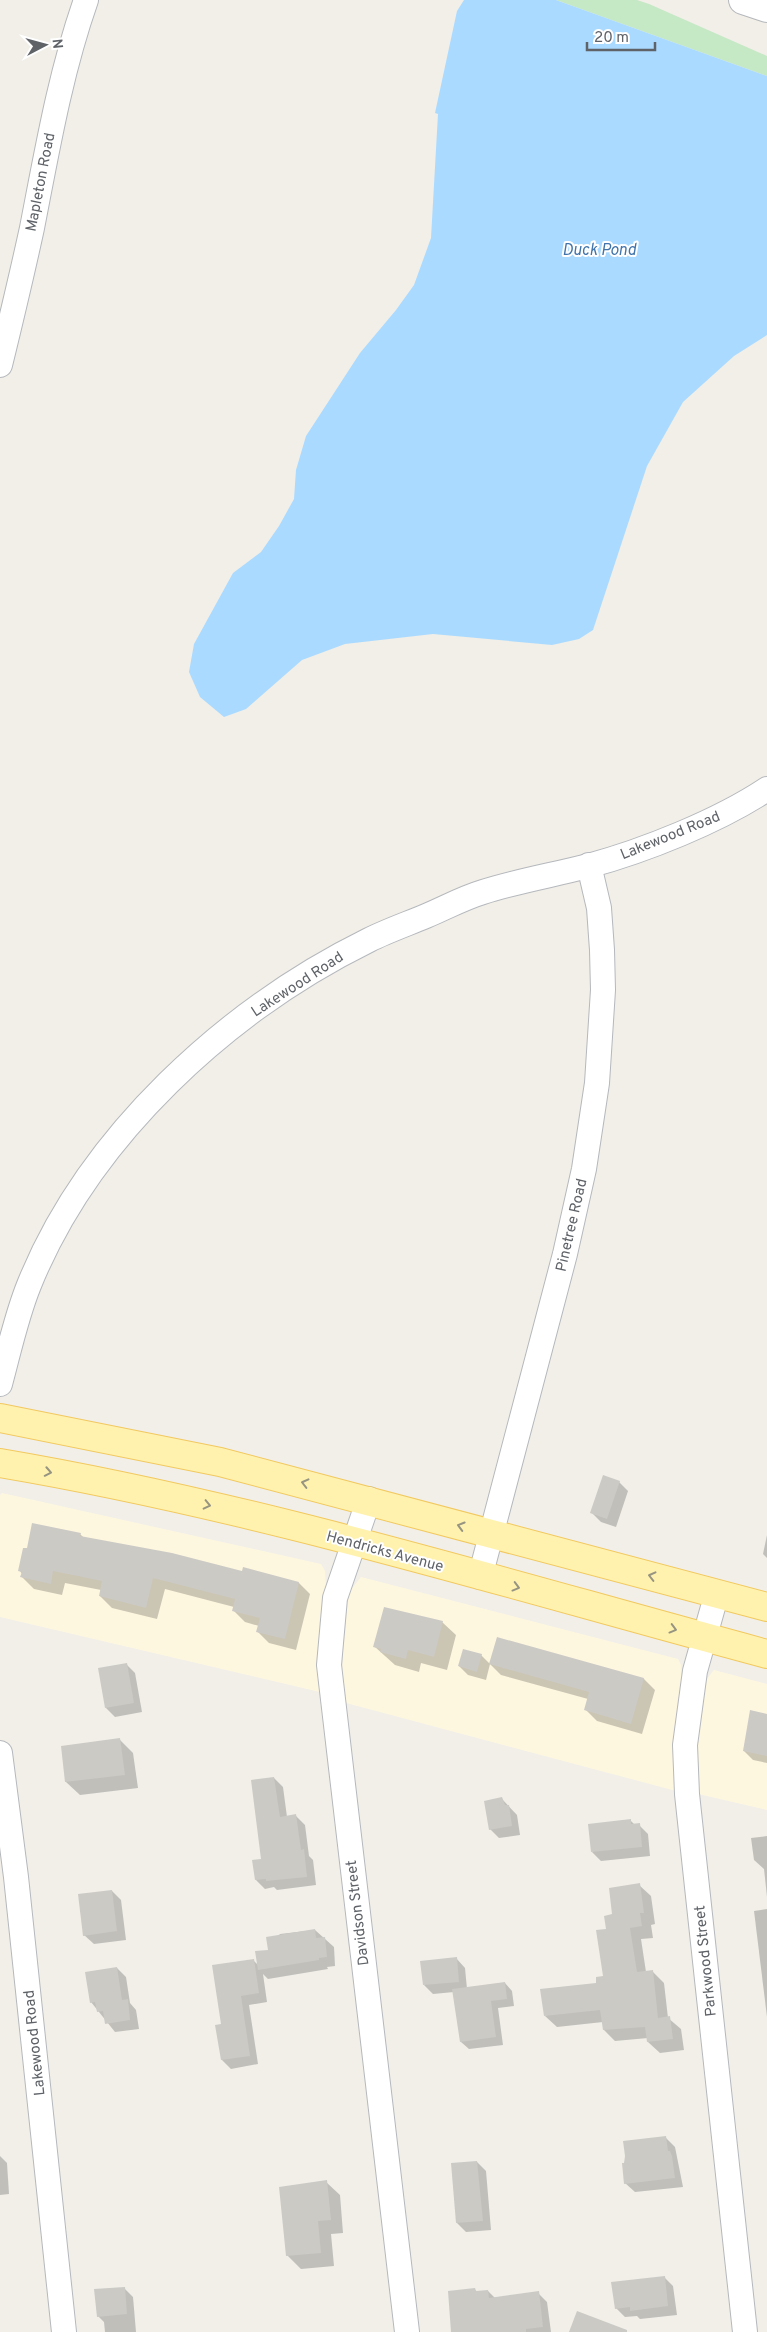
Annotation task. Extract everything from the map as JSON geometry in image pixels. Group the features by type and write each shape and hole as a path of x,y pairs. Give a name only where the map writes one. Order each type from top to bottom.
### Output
{"main road":[{"path":"0,1418 220,1462 369,1499 492,1535 767,1606"},
{"name":"Hendricks Avenue","path":"0,1463 206,1504 767,1654"}],"street":[{"name":"Mapleton Road","path":"0,365 32,230 49,136 75,31 86,0"},
{"path":"743,0 767,8"},
{"name":"Lakewood Road","path":"0,1384 20,1307 29,1283 69,1205 102,1156 126,1127 181,1071 246,1017 288,986 370,939 480,893 589,865 641,849 702,823 748,801 767,789"},
{"name":"Pinetree Road","path":"480,1577 565,1254 584,1169 598,1083 603,990 602,950 599,908 589,865"},
{"name":"Davidson Street","path":"369,1499 335,1598 329,1665 406,2332"},
{"name":"Parkwood Street","path":"717,1593 695,1671 685,1745 687,1794 745,2332"},
{"name":"Lakewood Road","path":"1,1767 16,1877 64,2332"}],"shaded area":[{"path":"2,1493 321,1564 325,1571 327,1602 324,1693 0,1617 0,1495"},
{"path":"361,1577 678,1659 681,1665 682,1690 676,1791 346,1703 342,1673 345,1610 350,1591"},
{"path":"714,1670 767,1684 767,1810 694,1793 697,1704 702,1685"}],"green space":[{"path":"556,0 637,0 649,4 767,56 767,76"}],"water":[{"name":"Duck Pond","path":"464,0 556,0 767,76 767,335 734,356 683,402 647,466 593,630 579,639 552,645 433,634 345,644 302,660 246,709 224,717 200,697 189,672 194,644 233,573 261,552 279,526 294,499 296,470 306,436 360,353 414,285 431,238 438,114 435,113 457,11"}],"building":[{"path":"603,1475 620,1481 607,1519 590,1513"},
{"path":"32,1523 81,1533 80,1536 172,1553 242,1571 243,1567 299,1582 285,1639 256,1632 260,1618 232,1611 235,1599 153,1578 146,1608 99,1596 102,1581 53,1571 51,1584 20,1577 22,1572 18,1571 23,1548 27,1548"},
{"path":"384,1607 443,1621 434,1657 408,1650 406,1659 380,1652 381,1649 373,1647"},
{"path":"497,1637 644,1678 631,1724 584,1710 589,1692 489,1664"},
{"path":"463,1649 482,1654 477,1672 458,1666"},
{"path":"127,1663 134,1703 105,1708 98,1668"},
{"path":"750,1710 767,1714 767,1756 743,1751"},
{"path":"120,1738 125,1775 65,1782 61,1746"},
{"path":"274,1777 280,1817 296,1814 301,1850 304,1849 307,1877 266,1881 266,1879 255,1880 252,1860 261,1859 251,1780"},
{"path":"502,1797 505,1805 509,1805 512,1826 489,1830 484,1801"},
{"path":"631,1819 631,1824 640,1823 642,1847 591,1852 588,1824"},
{"path":"640,1883 644,1913 640,1913 642,1926 630,1928 637,1972 653,1970 658,2018 670,2016 673,2039 647,2042 645,2027 603,2030 600,2010 544,2016 540,1989 596,1983 596,1977 603,1976 596,1930 606,1929 604,1916 612,1914 609,1888"},
{"path":"112,1890 117,1931 83,1936 78,1894"},
{"path":"315,1929 316,1938 325,1937 327,1957 258,1970 255,1951 268,1950 266,1937"},
{"path":"457,1957 459,1982 423,1985 420,1961"},
{"path":"254,1959 259,1993 241,1996 250,2056 221,2060 215,2025 221,2024 212,1965"},
{"path":"117,1967 122,2000 128,1999 130,2020 105,2024 103,2011 97,2012 95,2002 90,2003 85,1972"},
{"path":"505,1982 507,1999 491,2001 496,2037 460,2042 452,1989"},
{"path":"666,2136 668,2151 670,2151 672,2156 675,2178 624,2184 622,2163 624,2163 625,2156 623,2141"},
{"path":"477,2161 483,2221 456,2223 451,2163"},
{"path":"327,2180 331,2220 318,2221 321,2253 286,2256 279,2187"},
{"path":"665,2276 668,2306 630,2311 630,2307 615,2309 611,2282"},
{"path":"125,2287 127,2314 97,2317 94,2289"},
{"path":"475,2288 476,2291 488,2290 489,2298 539,2291 543,2327 526,2329 526,2332 451,2332 448,2291"},
{"path":"577,2311 627,2330 627,2332 569,2332"}]}
